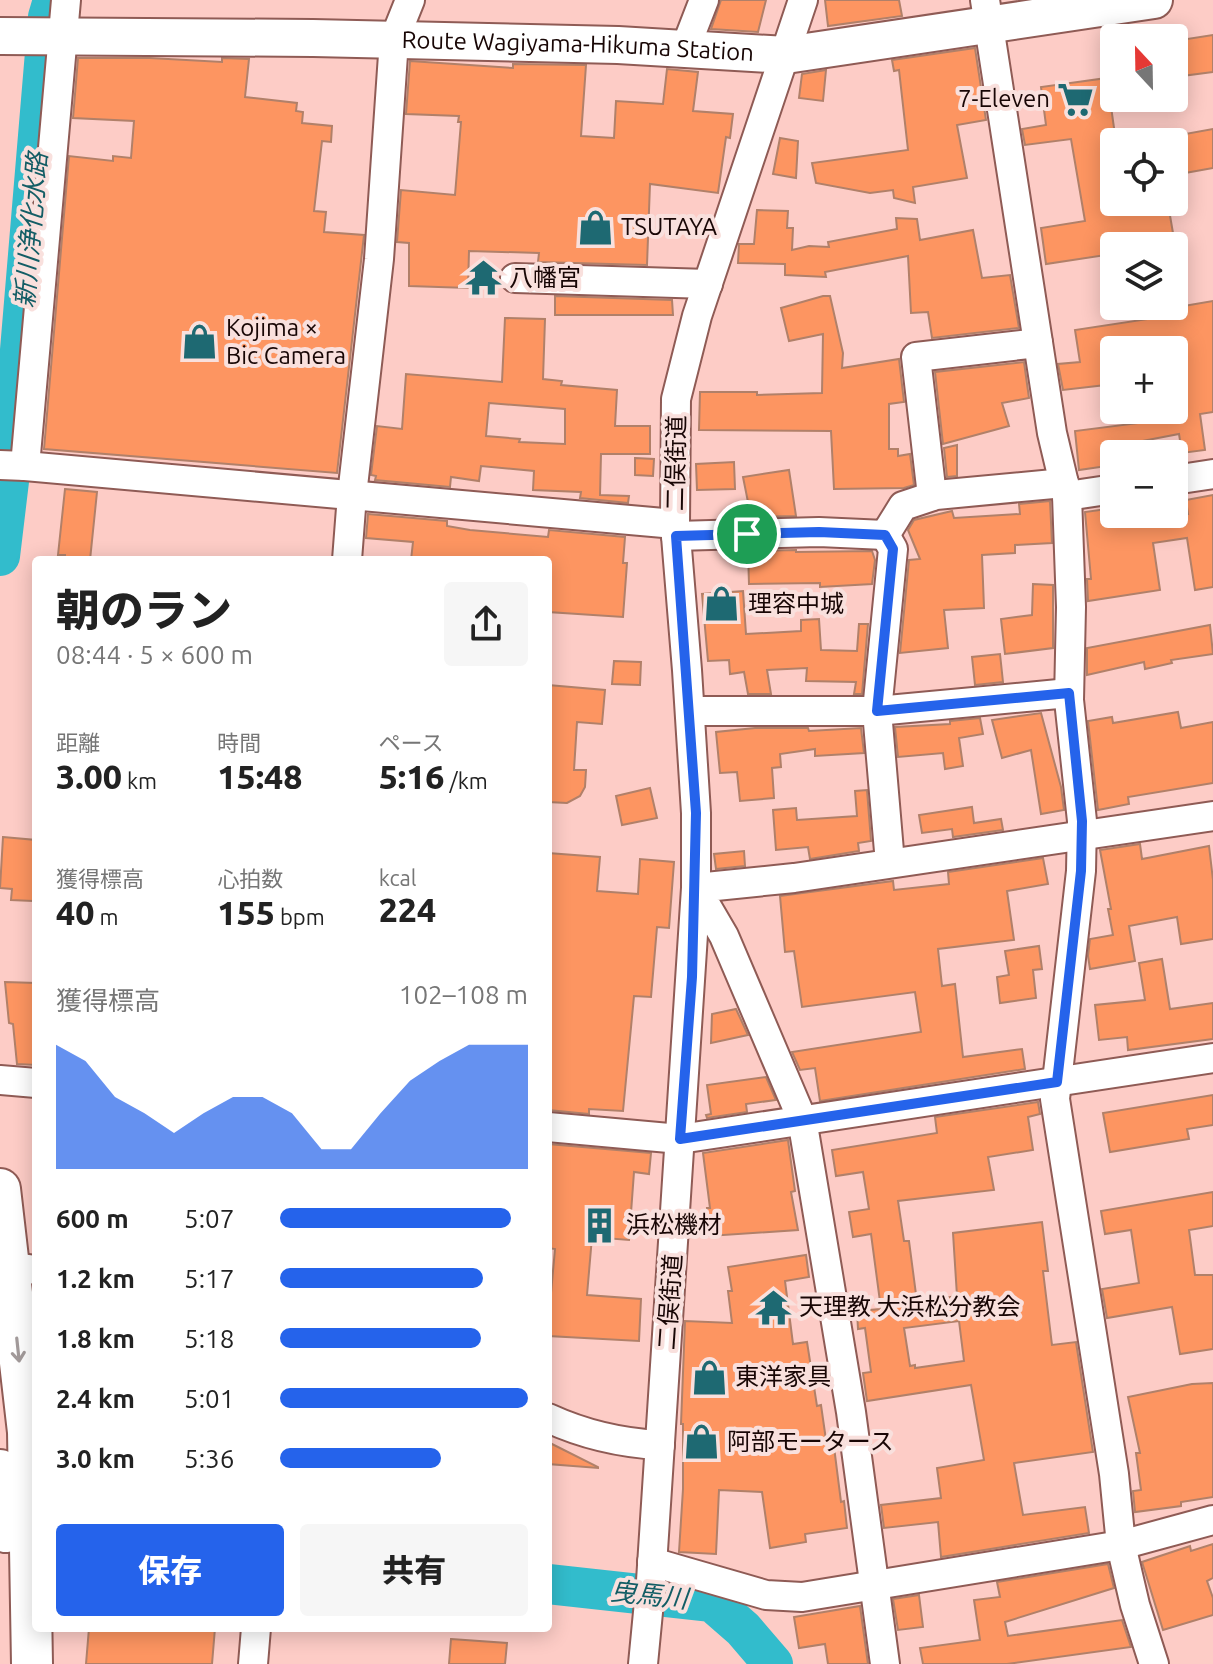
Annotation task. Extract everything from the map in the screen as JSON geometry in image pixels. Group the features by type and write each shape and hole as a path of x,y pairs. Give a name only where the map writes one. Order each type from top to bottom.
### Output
{"highway":[{"path":"0,1189 15,1268 28,1432 32,1664"},
{"path":"0,1470 7,1545 11,1664"}],"main road":[{"name":"Route Wagiyama-Hikuma Station","path":"0,36 394,40 786,55 987,12 1154,0"}],"street":[{"path":"66,0 52,35 12,466 352,495 675,530 885,535"},
{"path":"347,556 379,259 394,40 410,0"},
{"path":"685,49 704,0"},
{"name":"二俣街道","path":"643,1664 652,1572 696,888 696,813 675,530 676,399 697,316 803,0"},
{"path":"987,12 1052,433 1066,490 1071,607 1069,693 1082,821 1081,871 1055,1099 1114,1474 1121,1545 1135,1605 1154,1664"},
{"path":"515,278 708,284"},
{"path":"932,496 916,357 1038,343"},
{"path":"1188,478 1213,474"},
{"path":"885,535 903,506 932,496 1100,489"},
{"path":"885,535 893,549 877,711 890,863"},
{"path":"690,711 877,711 1069,693"},
{"path":"885,1664 851,1412 802,1119 724,936 696,888 1213,816"},
{"path":"552,1127 680,1139 1213,1058"},
{"path":"0,1080 32,1083"},
{"path":"552,1420 621,1443 660,1445"},
{"path":"652,1572 777,1598 874,1587 1121,1545 1213,1520"},
{"path":"253,1664 256,1632"}],"building":[{"path":"721,0 766,0 758,32 711,29"},
{"path":"825,0 899,0 902,16 828,26"},
{"path":"1213,35 1213,72 1188,75 1188,39"},
{"path":"975,48 986,120 957,125 967,178 913,187 915,203 894,198 893,190 870,193 816,183 812,163 908,150 899,70 894,71 892,60"},
{"name":"Kojima × Bic Camera","path":"78,58 222,62 222,58 249,59 245,97 297,103 296,111 303,112 302,123 332,126 331,142 322,141 314,211 326,212 324,232 364,235 337,473 44,449 69,156 113,161 113,156 131,158 134,121 73,118"},
{"path":"410,61 513,68 513,64 586,65 581,136 614,138 616,101 663,104 667,69 698,72 693,111 733,114 730,138 726,137 718,193 650,184 647,265 538,262 539,253 469,251 468,288 409,286 409,243 397,242 401,190 455,195 461,122 458,122 459,116 406,114"},
{"path":"826,70 823,101 799,98 802,74"},
{"path":"1100,79 1100,112 1112,112 1114,128 1100,128 1100,216 1170,216 1173,232 1100,232 1100,256 1046,264 1041,228 1085,221 1071,139 1025,145 1022,129 1046,125 1041,87"},
{"path":"1213,129 1213,168 1188,172 1188,133"},
{"path":"780,138 798,141 796,178 773,174"},
{"path":"757,210 788,211 787,228 793,228 792,250 809,246 829,247 828,242 897,229 896,218 917,219 920,240 973,230 982,278 1010,275 1019,328 932,338 928,312 911,313 908,256 825,272 826,277 785,275 785,264 738,263 739,244 754,244"},
{"path":"555,296 672,300 673,315 555,315"},
{"path":"830,296 843,353 842,368 899,359 904,402 889,404 889,449 898,449 898,456 910,454 914,485 904,488 834,489 831,431 699,430 700,392 757,392 757,395 822,393 823,334 789,341 781,308"},
{"path":"1213,301 1213,412 1200,414 1205,450 1188,452 1188,440 1180,440 1179,434 1148,440 1100,440 1100,467 1079,470 1075,431 1131,424 1188,424 1188,336 1100,336 1100,386 1063,390 1058,364 1080,362 1075,330 1141,320 1188,320 1188,305"},
{"path":"505,318 545,319 543,379 562,381 561,385 617,390 615,426 650,426 650,454 601,454 600,495 629,496 628,503 580,498 581,492 533,490 534,471 481,466 479,481 451,477 450,487 375,480 376,476 371,475 377,426 402,429 406,374 502,382","holes":["489,403 565,409 565,444 519,442 520,439 486,436"]},
{"path":"1024,362 1029,398 1002,403 1009,426 943,444 935,372"},
{"path":"957,445 957,476 947,477 944,448"},
{"path":"635,458 654,459 653,476 635,475"},
{"path":"734,462 735,489 697,490 696,464"},
{"path":"789,470 796,516 751,517 743,477"},
{"path":"65,489 97,492 90,556 58,555"},
{"path":"1213,495 1213,587 1195,590 1187,538 1153,543 1160,590 1088,601 1087,579 1091,579 1085,512 1100,510 1100,528 1188,528 1188,500"},
{"path":"1050,501 1052,543 1015,545 1015,553 982,555 984,608 944,610 948,648 900,653 909,560 920,559 908,530 914,520 952,511 954,518 1020,514 1019,504"},
{"path":"368,514 447,521 447,526 470,530 548,537 549,530 625,537 623,563 627,563 623,617 552,612 552,556 411,556 413,542 366,538"},
{"path":"748,551 872,551 875,560 872,584 820,587 820,583 749,584"},
{"path":"1033,584 1053,585 1053,648 1005,654 1001,619 1032,615"},
{"path":"743,591 746,634 801,631 801,620 819,619 821,650 857,651 859,624 868,624 862,694 854,694 856,682 806,681 807,668 767,670 771,694 748,694 744,672 730,674 729,660 708,661 702,594"},
{"path":"1210,625 1213,654 1171,660 1172,663 1145,669 1144,662 1087,675 1087,648"},
{"path":"1000,654 1003,682 975,685 972,657"},
{"path":"614,661 641,662 640,685 612,684"},
{"path":"552,685 605,690 602,724 577,722 574,770 586,770 585,787 580,796 567,803 552,802"},
{"path":"1178,712 1181,728 1213,722 1213,783 1128,797 1129,804 1098,810 1088,721 1112,717 1113,723"},
{"path":"1041,713 1064,810 1041,814 1031,750 1002,758 992,720"},
{"path":"980,718 983,734 959,738 963,766 945,769 943,753 898,757 895,727 950,724 950,721"},
{"path":"808,728 809,731 861,728 864,753 815,756 815,749 780,754 781,767 772,768 774,798 740,801 737,772 720,773 716,732"},
{"path":"650,788 657,818 622,825 616,796"},
{"path":"867,790 871,841 858,843 859,851 810,859 808,847 776,850 773,810 796,808 797,820 857,816 855,791"},
{"path":"972,807 974,823 1001,819 1003,830 953,837 952,829 922,833 919,815"},
{"path":"3,837 32,840 32,901 11,900 12,889 0,888"},
{"path":"1140,844 1142,859 1209,846 1213,880 1213,939 1181,944 1177,917 1129,926 1135,961 1090,969 1090,939 1113,935 1100,850"},
{"path":"744,851 745,866 716,869 714,854"},
{"path":"552,853 600,857 597,891 638,894 640,859 674,862 669,928 657,927 651,997 634,996 623,1111 589,1109 589,1114 552,1110"},
{"path":"1043,858 1048,884 1007,891 1014,940 938,949 942,986 955,984 963,1057 1022,1049 1025,1069 820,1101 815,1068 800,1070 792,1052 921,1032 915,992 802,1007 794,951 785,952 780,896 893,881 894,890 949,884 948,872"},
{"path":"1039,946 1042,969 1033,970 1036,998 1000,1003 997,977 1009,975 1005,951"},
{"path":"1162,959 1170,1009 1213,1003 1213,1039 1128,1050 1127,1037 1099,1040 1095,1005 1145,1000 1139,963"},
{"path":"5,982 32,983 32,1065 17,1064 13,1024 9,1023"},
{"path":"736,1009 748,1035 711,1043 712,1014"},
{"path":"766,1077 776,1100 746,1104 747,1112 707,1118 706,1115 711,1114 707,1085"},
{"path":"1213,1095 1213,1125 1187,1129 1189,1139 1110,1152 1103,1113"},
{"path":"1038,1102 1040,1114 1028,1117 1033,1150 988,1157 994,1190 898,1201 904,1241 909,1241 917,1302 957,1296 953,1233 1042,1222 1048,1271 1043,1271 1052,1345 1076,1342 1093,1452 1014,1463 1023,1515 1085,1507 1089,1533 941,1557 938,1522 884,1528 881,1505 941,1498 937,1468 984,1460 971,1385 867,1401 863,1373 871,1372 865,1328 858,1329 857,1311 881,1309 871,1234 853,1237 849,1212 869,1209 863,1172 836,1176 832,1150 937,1133 935,1117","holes":["959,1321 964,1361 915,1368 915,1365 910,1366 904,1328"]},
{"path":"788,1140 795,1191 791,1192 798,1230 709,1236 707,1208 710,1208 703,1153"},
{"path":"552,1144 651,1153 649,1174 634,1172 629,1240 592,1237 587,1295 641,1299 639,1341 552,1336 555,1249 552,1249"},
{"path":"1213,1192 1213,1226 1189,1230 1195,1275 1213,1275 1213,1349 1180,1354 1172,1307 1107,1318 1102,1289 1139,1283 1131,1230 1105,1234 1101,1211"},
{"path":"806,1255 809,1277 785,1281 793,1344 807,1342 826,1440 833,1439 847,1528 805,1534 806,1542 770,1548 762,1492 719,1490 716,1554 679,1552 685,1321 732,1323 728,1267"},
{"path":"1213,1383 1213,1497 1181,1502 1181,1506 1135,1512 1133,1491 1141,1490 1136,1453 1140,1453 1128,1397 1192,1384"},
{"path":"552,1444 598,1467 552,1464"},
{"path":"1213,1544 1213,1578 1207,1581 1213,1598 1213,1615 1163,1630 1142,1562 1190,1546 1191,1551"},
{"path":"1108,1564 1114,1588 1005,1622 1008,1636 1122,1620 1131,1647 1007,1664 923,1664 920,1648 980,1640 974,1600 1000,1597 997,1582"},
{"path":"919,1595 923,1627 898,1630 893,1599"},
{"path":"860,1606 868,1664 828,1664 825,1644 799,1648 794,1617"},
{"path":"89,1632 215,1632 212,1664 86,1664"},
{"path":"451,1639 507,1643 505,1664 449,1664"}],"waterway":[{"name":"新川浄化水路","path":"0,556 48,17 53,0"},
{"name":"曳馬川","path":"552,1584 712,1602 743,1629 773,1664"}],"place":[{"name":"7-Eleven","path":"1076,99"},
{"name":"TSUTAYA","path":"595,227"},
{"name":"八幡宮","path":"483,278"},
{"name":"Kojima × Bic Camera","path":"200,342"},
{"name":"理容中城","path":"722,604"},
{"name":"浜松機材","path":"600,1225"},
{"name":"天理教 大浜松分教会","path":"773,1307"},
{"name":"東洋家具","path":"709,1377"},
{"name":"阿部モータース","path":"701,1442"}],"route":[{"path":"819,532 885,535 893,549 877,711 1069,693 1082,821 1081,871 1057,1082 680,1139 692,977 696,813 676,536 747,534 819,532"}]}
